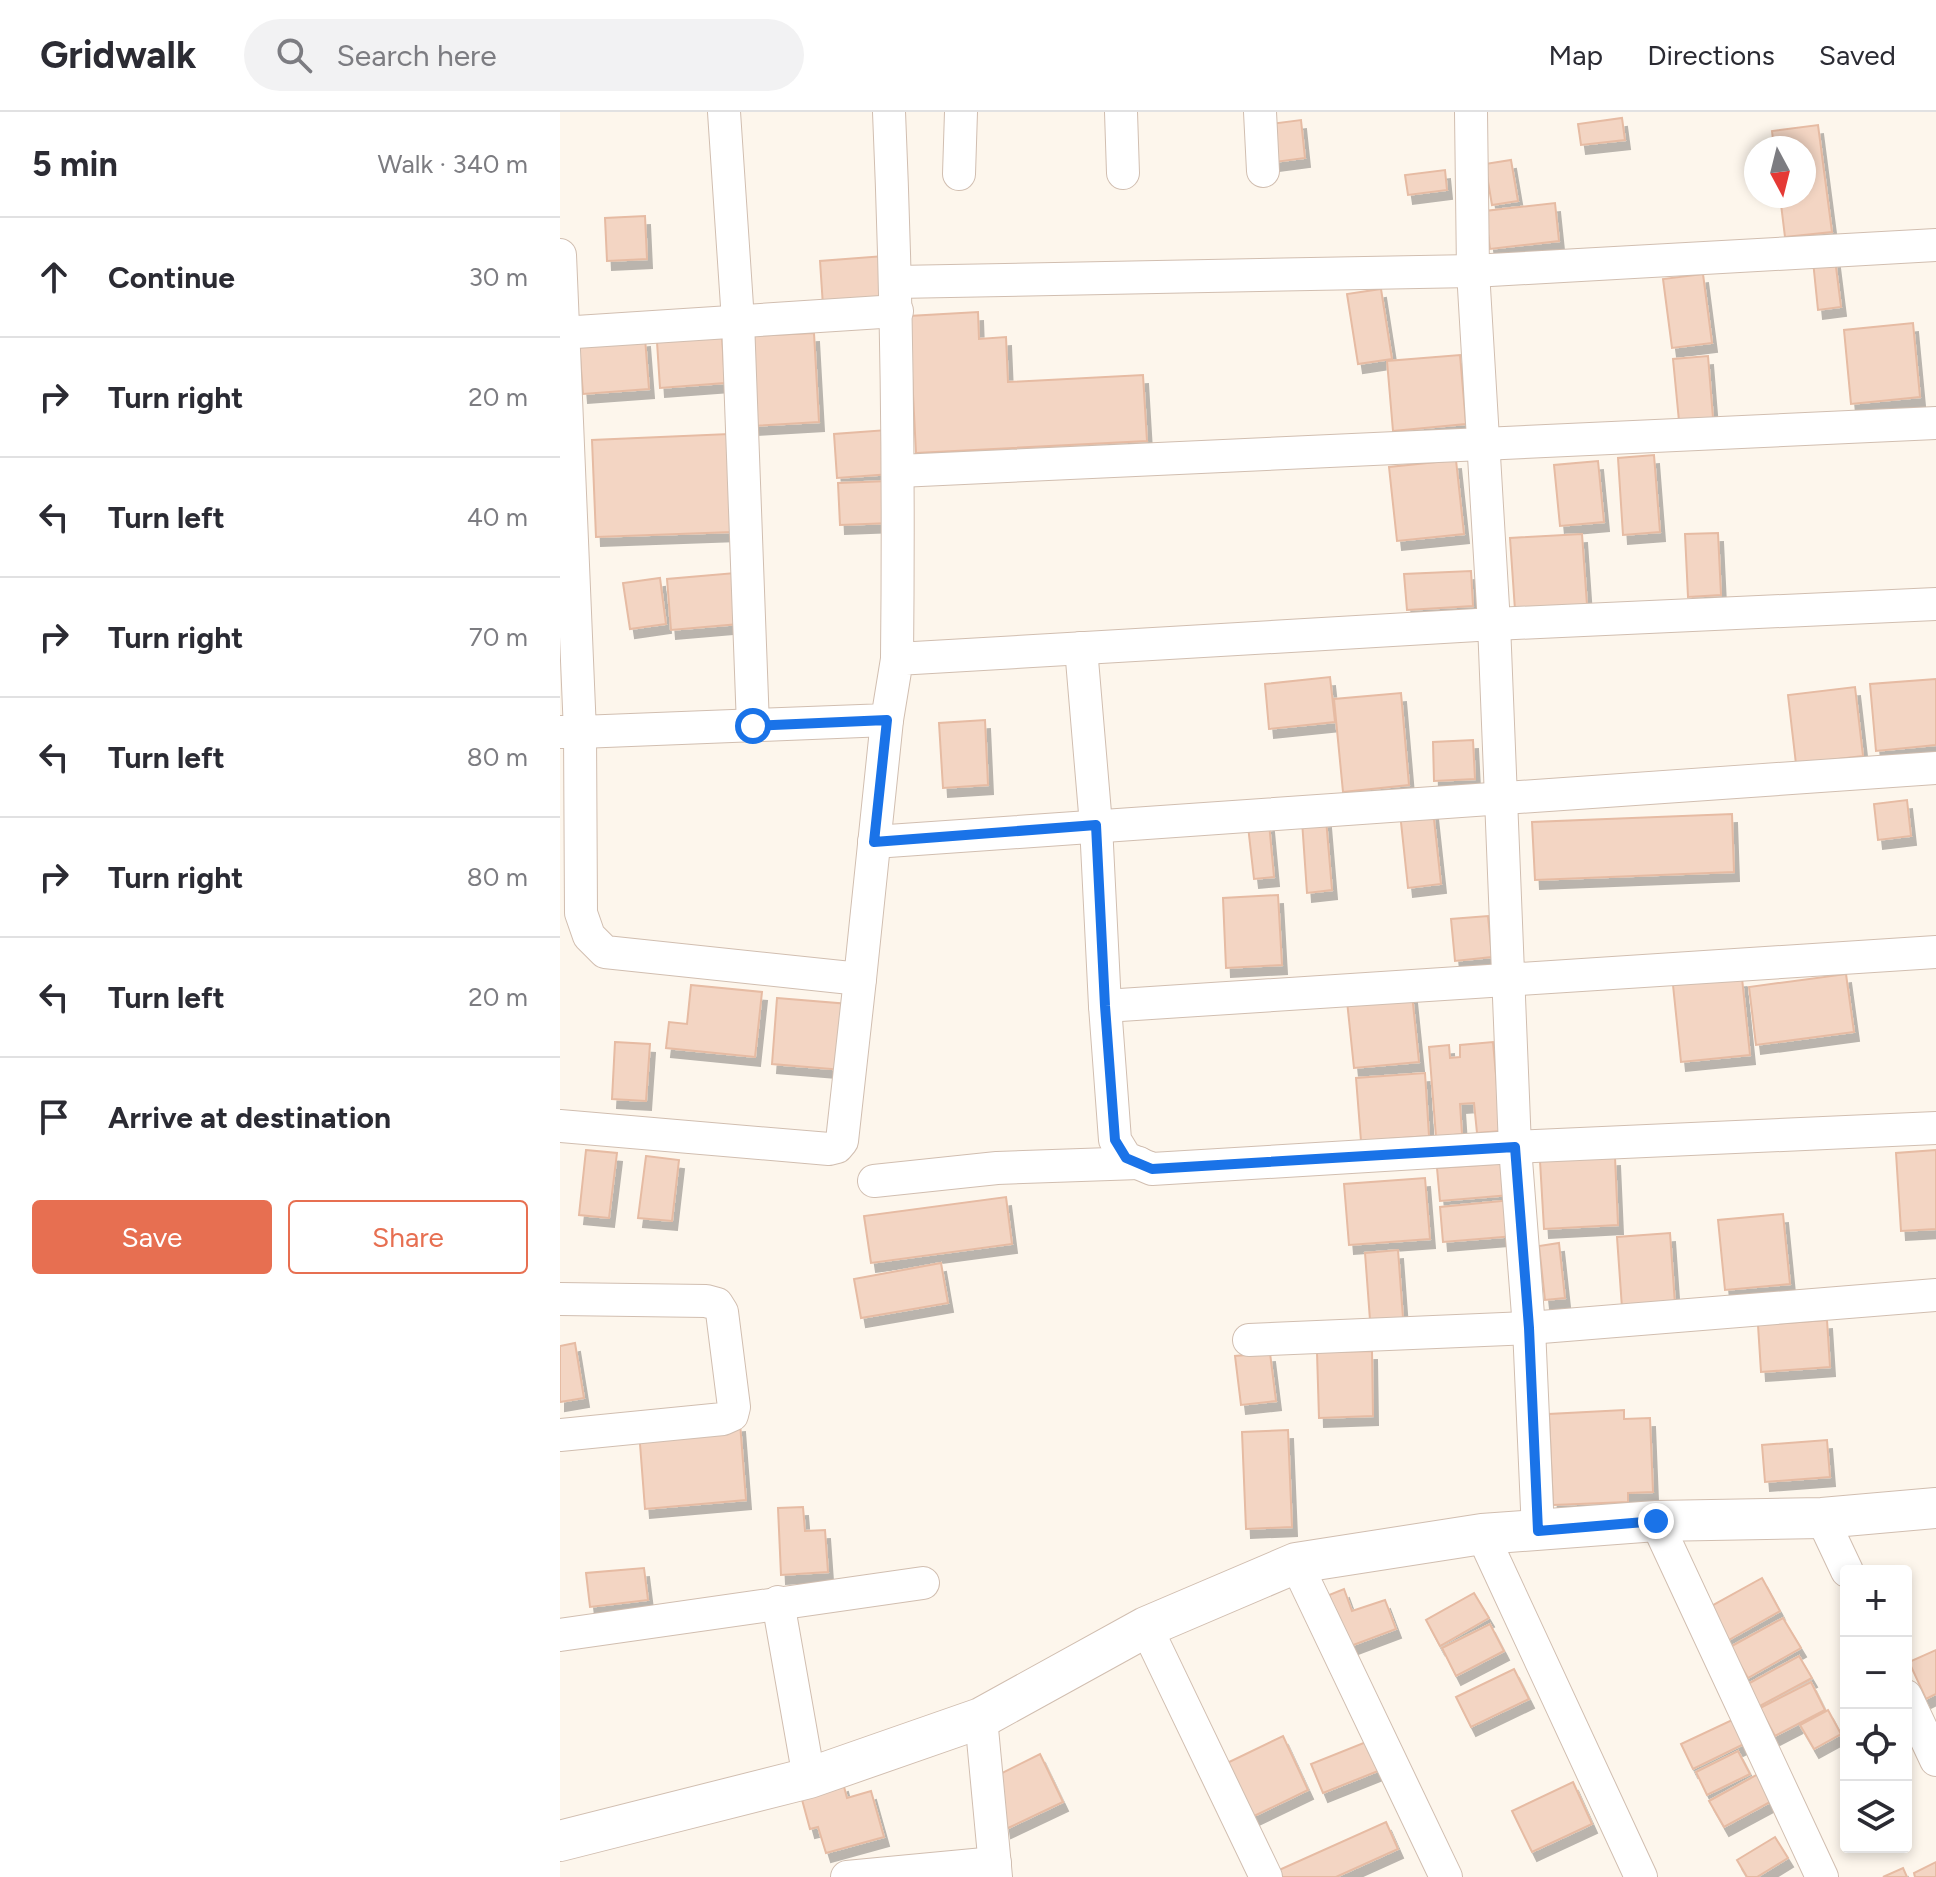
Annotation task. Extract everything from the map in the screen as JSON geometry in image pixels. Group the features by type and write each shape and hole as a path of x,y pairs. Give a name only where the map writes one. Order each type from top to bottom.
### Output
{"street":[{"path":"724,112 738,321 753,726"},
{"path":"560,1126 829,1149 837,1147 842,1141 887,720 897,659 899,471 889,112"},
{"path":"959,174 961,112"},
{"path":"1121,112 1123,173"},
{"path":"1260,112 1263,171"},
{"path":"1471,112 1473,271 1494,624 1515,1147 1529,1328 1538,1531"},
{"path":"562,333 738,321 896,297 1473,271 1936,245"},
{"path":"560,255 571,915 605,952 860,979"},
{"path":"899,471 1936,423"},
{"path":"897,659 1494,624 1936,604"},
{"path":"1081,648 1096,825 1115,1140 1126,1158 1152,1169 1515,1147 1936,1128"},
{"path":"570,732 887,720"},
{"path":"874,842 1936,768"},
{"path":"1105,1006 1936,952"},
{"path":"874,1181 997,1168 1139,1163"},
{"path":"1249,1340 1529,1328 1936,1295"},
{"path":"560,1299 706,1301 717,1304 722,1312 734,1407 732,1415 723,1419 560,1435"},
{"path":"560,1841 809,1778 981,1718 1146,1627 1296,1563 1482,1534 1656,1521 1822,1518 1936,1508"},
{"path":"1822,1518 1844,1565"},
{"path":"1656,1521 1822,1877"},
{"path":"1482,1534 1641,1877"},
{"path":"1296,1563 1446,1877"},
{"path":"560,1635 923,1583"},
{"path":"778,1602 809,1778"},
{"path":"1146,1627 1266,1877"},
{"path":"1912,1709 1936,1760"},
{"path":"847,1877 996,1870 981,1718"}],"building":[{"path":"1622,118 1625,140 1581,145 1578,124"},
{"path":"1301,120 1305,158 1275,162 1270,124"},
{"path":"1818,125 1832,232 1785,237 1781,208 1816,208 1816,136 1773,136 1772,131"},
{"path":"1511,160 1518,201 1492,205 1485,164"},
{"path":"1445,170 1447,190 1408,195 1405,175"},
{"path":"1555,203 1559,241 1490,249 1485,211"},
{"path":"645,216 647,259 607,261 605,218"},
{"path":"884,256 888,301 823,306 820,261"},
{"path":"1835,259 1841,307 1818,310 1813,261"},
{"path":"1703,274 1712,343 1672,348 1663,279"},
{"path":"1381,289 1392,359 1358,364 1347,294"},
{"path":"978,312 979,339 1006,337 1008,382 1143,375 1147,441 916,453 909,316"},
{"path":"1913,323 1920,397 1851,404 1844,330"},
{"path":"814,333 819,422 753,426 748,336"},
{"path":"722,337 725,383 660,388 657,342"},
{"path":"645,338 649,389 583,394 579,344"},
{"path":"1460,355 1466,424 1393,431 1387,361"},
{"path":"1708,356 1713,418 1679,421 1673,359"},
{"path":"887,430 891,474 837,478 834,434"},
{"path":"729,434 733,532 596,537 592,440"},
{"path":"1654,455 1660,532 1623,535 1618,458"},
{"path":"1456,460 1464,534 1397,541 1389,467"},
{"path":"1598,461 1604,522 1560,526 1554,465"},
{"path":"889,481 891,523 840,525 838,483"},
{"path":"1718,533 1721,595 1688,597 1685,534"},
{"path":"1582,534 1587,605 1515,610 1510,538"},
{"path":"1471,571 1473,606 1407,610 1404,574"},
{"path":"735,573 739,624 671,630 667,579"},
{"path":"660,578 666,624 630,629 623,583"},
{"path":"1330,677 1335,722 1269,729 1265,684"},
{"path":"1936,679 1936,745 1876,751 1870,684"},
{"path":"1855,687 1863,756 1796,764 1788,695"},
{"path":"1401,693 1409,785 1343,792 1334,699"},
{"path":"985,720 988,785 943,788 939,723"},
{"path":"1473,740 1475,779 1434,781 1433,742"},
{"path":"1907,800 1911,836 1878,840 1874,804"},
{"path":"1433,810 1441,884 1408,888 1400,813"},
{"path":"1732,814 1734,872 1535,880 1532,822"},
{"path":"1326,819 1332,890 1307,893 1302,821"},
{"path":"1269,823 1274,877 1254,879 1248,826"},
{"path":"1278,895 1282,965 1226,968 1223,898"},
{"path":"1488,916 1492,957 1455,961 1451,919"},
{"path":"1846,974 1854,1032 1756,1045 1749,987"},
{"path":"1742,978 1750,1055 1681,1062 1673,985"},
{"path":"691,985 762,992 755,1057 666,1048 669,1022 687,1024"},
{"path":"1412,994 1419,1062 1354,1068 1347,1001"},
{"path":"777,998 849,1004 843,1070 772,1064"},
{"path":"615,1042 650,1044 646,1101 612,1099"},
{"path":"1493,1042 1501,1131 1477,1133 1474,1103 1460,1104 1462,1134 1436,1137 1429,1047 1449,1045 1450,1058 1460,1057 1460,1045"},
{"path":"1425,1073 1429,1136 1361,1141 1356,1078"},
{"path":"586,1150 617,1153 609,1218 579,1215"},
{"path":"1936,1150 1936,1229 1901,1231 1896,1153"},
{"path":"646,1156 679,1160 672,1221 638,1218"},
{"path":"1615,1157 1618,1225 1544,1229 1540,1161"},
{"path":"1508,1163 1510,1195 1440,1201 1437,1168"},
{"path":"1425,1178 1430,1239 1349,1245 1344,1184"},
{"path":"1006,1197 1012,1244 871,1263 864,1216"},
{"path":"1512,1200 1515,1236 1443,1242 1440,1207"},
{"path":"1783,1214 1790,1284 1725,1290 1718,1220"},
{"path":"1670,1233 1675,1304 1622,1308 1617,1237"},
{"path":"1559,1243 1565,1298 1545,1300 1539,1246"},
{"path":"1398,1250 1403,1318 1370,1320 1365,1253"},
{"path":"941,1263 948,1303 861,1318 854,1279"},
{"path":"1827,1320 1830,1367 1761,1372 1758,1325"},
{"path":"575,1343 584,1398 560,1402 560,1346"},
{"path":"1372,1351 1373,1416 1319,1418 1317,1352"},
{"path":"1270,1353 1276,1401 1241,1405 1235,1356"},
{"path":"1624,1410 1624,1419 1650,1418 1653,1492 1628,1493 1628,1502 1553,1505 1549,1414"},
{"path":"740,1423 746,1500 645,1509 639,1431"},
{"path":"1288,1430 1292,1527 1246,1529 1242,1432"},
{"path":"1827,1440 1830,1477 1765,1482 1762,1445"},
{"path":"803,1507 805,1531 825,1530 828,1572 781,1575 778,1508"},
{"path":"644,1568 648,1600 590,1607 586,1573"},
{"path":"1762,1578 1780,1611 1727,1641 1708,1608"},
{"path":"1344,1589 1352,1611 1385,1600 1396,1629 1348,1647 1329,1595"},
{"path":"1474,1593 1489,1618 1440,1646 1426,1620"},
{"path":"1783,1618 1801,1648 1748,1678 1730,1647"},
{"path":"1490,1624 1504,1651 1456,1676 1442,1648"},
{"path":"1936,1650 1936,1694 1926,1699 1912,1669 1912,1661"},
{"path":"1799,1656 1812,1678 1758,1707 1746,1685"},
{"path":"1514,1669 1529,1699 1471,1727 1456,1697"},
{"path":"1811,1682 1825,1710 1775,1736 1760,1708"},
{"path":"1828,1710 1840,1735 1814,1749 1800,1725"},
{"path":"1732,1720 1744,1744 1693,1769 1681,1744"},
{"path":"1283,1736 1308,1790 1250,1818 1225,1764"},
{"path":"1371,1740 1383,1769 1323,1793 1311,1764"},
{"path":"1738,1751 1750,1774 1707,1795 1696,1772"},
{"path":"1040,1754 1063,1802 1006,1829 998,1775"},
{"path":"1758,1774 1772,1801 1724,1827 1709,1801"},
{"path":"1573,1782 1592,1824 1532,1852 1512,1811"},
{"path":"843,1783 847,1798 871,1791 884,1837 826,1853 818,1827 810,1829 801,1796"},
{"path":"1386,1822 1398,1849 1336,1877 1282,1877 1279,1870"},
{"path":"1775,1837 1788,1858 1757,1877 1747,1877 1737,1860"},
{"path":"1936,1862 1936,1877 1915,1877 1914,1873"},
{"path":"1903,1868 1907,1877 1883,1877"}],"route":[{"path":"753,726 887,720 874,842 1096,825 1115,1140 1126,1158 1152,1169 1515,1147 1529,1328 1538,1531 1656,1521"}]}
